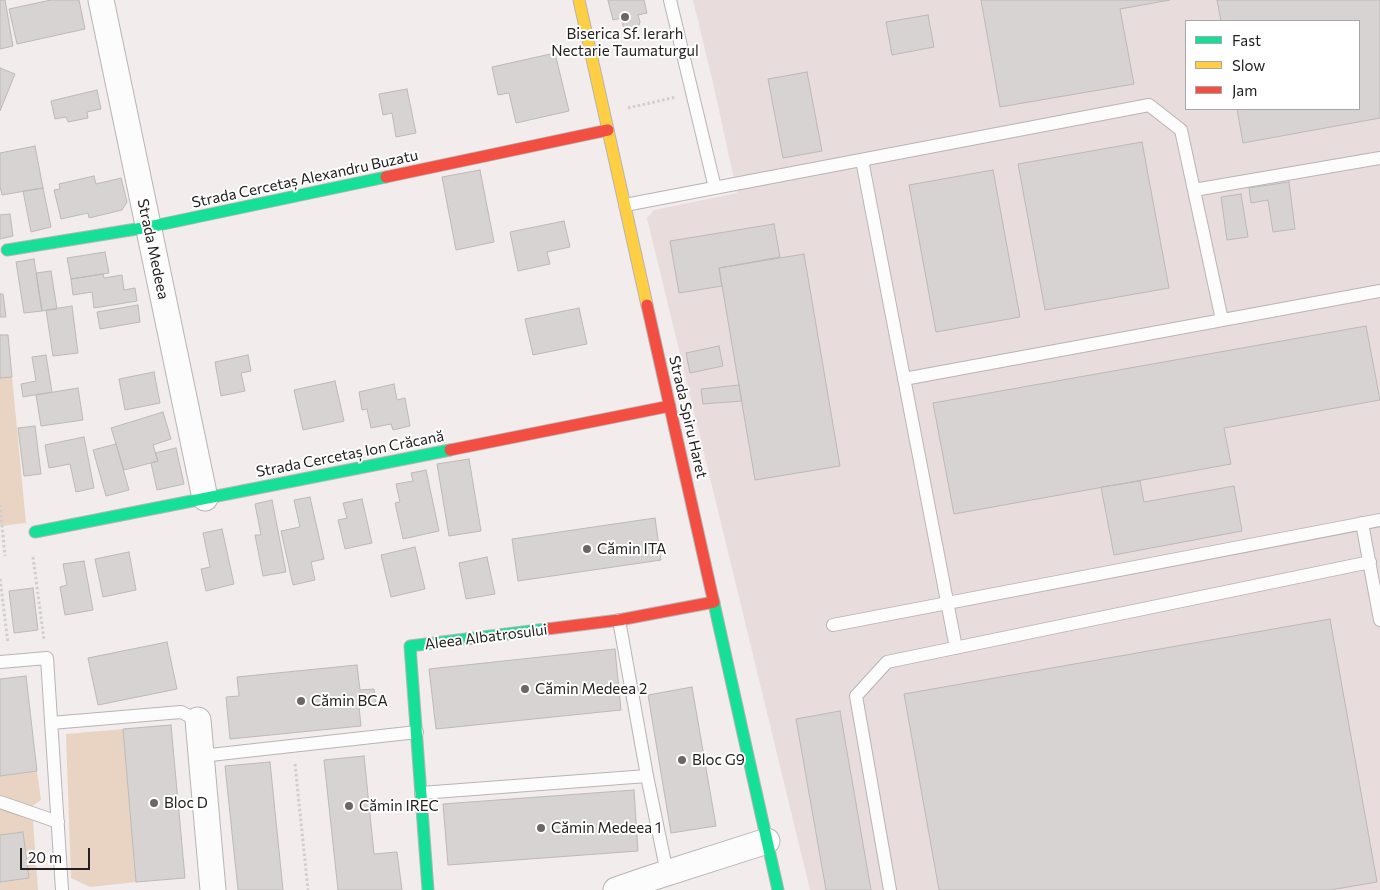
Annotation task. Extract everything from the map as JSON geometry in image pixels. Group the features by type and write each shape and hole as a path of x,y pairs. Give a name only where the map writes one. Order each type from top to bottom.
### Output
{"street":[{"name":"Strada Medeea","path":"101,0 205,498"},
{"name":"Strada Spiru Haret","path":"579,0 778,890"},
{"name":"Strada Cercetaș Alexandru Buzatu","path":"7,250 149,227 608,130"},
{"name":"Strada Cercetaș Ion Crăcană","path":"35,532 670,406"},
{"name":"Aleea Albatrosului","path":"428,890 410,646 619,620 714,602"},
{"path":"198,720 213,890"},
{"path":"616,890 655,881 767,841"}],"lane":[{"path":"670,0 715,188"},
{"path":"625,205 1149,105 1181,130 1222,320"},
{"path":"1194,190 1380,158"},
{"path":"862,160 956,648"},
{"path":"904,379 1380,291"},
{"path":"833,625 1380,520"},
{"path":"1362,523 1380,620"},
{"path":"890,890 856,696 887,662 1370,562"},
{"path":"619,620 647,776 655,881"},
{"path":"5,662 47,658 62,890"},
{"path":"51,723 181,712 198,720"},
{"path":"201,756 417,732"},
{"path":"421,793 647,776"},
{"path":"0,802 58,822"}],"path":[{"path":"604,114 692,93"},
{"path":"0,505 5,556"},
{"path":"32,552 47,658"},
{"path":"0,579 5,662"},
{"path":"293,746 308,890"}],"shaded area":[{"path":"693,0 1380,0 1380,890 810,890 647,218 654,210 737,193"},
{"path":"12,377 26,523 0,526 0,378"},
{"path":"123,729 136,882 90,887 71,878 66,734"},
{"path":"37,771 41,800 31,807 0,795 0,776"},
{"path":"0,809 33,821 38,890 0,890 0,882 29,878 23,832 0,835"}],"building":[{"path":"0,0 5,0 13,46 0,49"},
{"path":"51,0 79,0 85,29 17,44 9,9"},
{"name":"Biserica Sf. Ierarh Nectarie Taumaturgul","path":"608,0 644,0 647,13 638,15 640,22 638,28 634,31 627,30 623,26 622,18 613,20"},
{"path":"981,0 1170,0 1120,9 1134,84 1000,107"},
{"path":"1217,0 1380,0 1380,118 1243,143 1237,110 1360,110 1360,20 1221,20"},
{"path":"928,15 934,47 892,55 886,22"},
{"path":"555,53 569,111 516,123 509,93 498,95 492,67"},
{"path":"0,68 15,74 0,111"},
{"path":"807,72 822,151 783,158 768,79"},
{"path":"407,89 416,133 396,137 392,113 383,115 379,94"},
{"path":"97,90 101,109 87,112 88,118 68,122 66,117 55,119 51,101"},
{"path":"1142,142 1169,288 1045,310 1018,164"},
{"path":"35,146 43,188 2,195 0,186 0,153"},
{"path":"480,170 494,242 456,250 442,177"},
{"path":"993,170 1020,317 936,332 909,185"},
{"path":"94,176 96,184 121,178 127,202 122,210 89,218 88,213 61,219 54,190 60,189 59,184"},
{"path":"1289,182 1295,229 1273,232 1268,200 1251,203 1249,188"},
{"path":"43,188 51,227 31,232 23,191"},
{"path":"1241,194 1248,237 1227,240 1221,197"},
{"path":"10,214 13,236 0,239 0,215"},
{"path":"564,221 570,247 547,252 550,264 518,271 510,232"},
{"path":"774,224 780,257 719,268 722,286 679,293 670,241"},
{"path":"105,252 109,273 71,279 67,258"},
{"path":"804,254 840,466 755,480 719,268"},
{"path":"34,259 42,311 24,313 16,262"},
{"path":"51,271 57,309 42,311 36,273"},
{"path":"103,274 104,278 122,275 124,290 135,288 137,301 94,308 92,292 73,295 71,279"},
{"path":"0,294 3,294 6,317 0,317"},
{"path":"138,305 140,322 100,329 97,312"},
{"path":"72,306 78,353 53,356 46,310"},
{"path":"579,308 587,344 533,355 525,319"},
{"path":"1366,326 1380,400 1224,428 1231,464 954,514 933,403"},
{"path":"0,335 8,335 12,377 0,378"},
{"path":"719,346 723,366 690,373 686,353"},
{"path":"46,355 52,392 23,397 21,384 36,381 32,357"},
{"path":"248,355 251,371 241,373 245,391 221,396 215,362"},
{"path":"154,372 160,403 125,410 119,379"},
{"path":"335,381 344,421 303,430 294,390"},
{"path":"394,384 397,400 405,398 410,426 393,430 391,424 371,428 367,409 362,410 359,392"},
{"path":"739,385 742,401 703,404 701,389"},
{"path":"78,388 83,420 41,426 36,395"},
{"path":"163,412 171,439 153,445 158,461 124,470 111,428"},
{"path":"35,426 41,474 24,476 18,428"},
{"path":"84,437 94,488 76,492 70,464 49,468 45,445"},
{"path":"116,444 129,490 106,496 93,450"},
{"path":"176,448 184,484 157,490 151,463 158,461 155,453"},
{"path":"469,459 481,531 449,536 437,464"},
{"path":"426,470 439,531 403,539 395,503 400,502 396,484 413,481 411,473"},
{"path":"1140,481 1144,502 1234,486 1242,531 1114,555 1101,487"},
{"path":"310,497 324,559 311,562 315,580 293,585 281,531 300,527 294,500"},
{"path":"362,499 372,543 345,549 338,520 347,518 343,503"},
{"path":"272,500 286,572 263,576 255,535 261,535 255,504"},
{"name":"Cămin ITA","path":"655,518 661,560 518,581 512,539"},
{"path":"222,529 234,584 206,591 201,569 210,567 203,533"},
{"path":"415,547 425,589 391,597 381,555"},
{"path":"129,552 136,590 103,597 95,559"},
{"path":"487,557 495,594 466,599 459,563"},
{"path":"84,561 93,610 65,615 60,587 67,585 63,564"},
{"path":"33,588 38,630 14,633 9,591"},
{"path":"1330,619 1377,882 1330,890 939,890 904,694"},
{"path":"167,642 177,689 98,705 88,658"},
{"name":"Cămin Medeea 2","path":"615,649 621,710 436,729 429,669"},
{"name":"Cămin BCA","path":"357,665 360,690 374,689 376,705 359,707 361,726 230,739 226,697 239,696 237,677"},
{"path":"26,676 37,771 0,776 0,679"},
{"name":"Bloc G9","path":"692,687 716,826 671,833 648,695"},
{"path":"840,711 871,890 826,890 796,719"},
{"name":"Bloc D","path":"171,725 185,878 136,882 123,729"},
{"name":"Cămin IREC","path":"364,756 374,854 397,852 402,890 338,890 324,760"},
{"path":"270,762 283,890 238,890 225,766"},
{"name":"Cămin Medeea 1","path":"634,790 638,851 448,865 443,804"},
{"path":"23,832 29,878 0,882 0,835"}],"traffic: fast":[{"path":"7,250 149,227 386,177"},
{"path":"35,532 450,450"},
{"path":"713,599 778,890"},
{"path":"428,890 410,646 547,629"}],"traffic: slow":[{"path":"579,0 647,305"}],"traffic: jam":[{"path":"386,177 608,130"},
{"path":"647,305 713,599"},
{"path":"450,450 670,406"},
{"path":"547,629 619,620 714,602"}],"place":[{"name":"Biserica Sf. Ierarh Nectarie Taumaturgul","path":"625,17"},
{"name":"Cămin ITA","path":"587,549"},
{"name":"Cămin Medeea 2","path":"525,689"},
{"name":"Cămin BCA","path":"301,701"},
{"name":"Bloc G9","path":"682,760"},
{"name":"Bloc D","path":"154,803"},
{"name":"Cămin IREC","path":"349,806"},
{"name":"Cămin Medeea 1","path":"541,828"}]}
